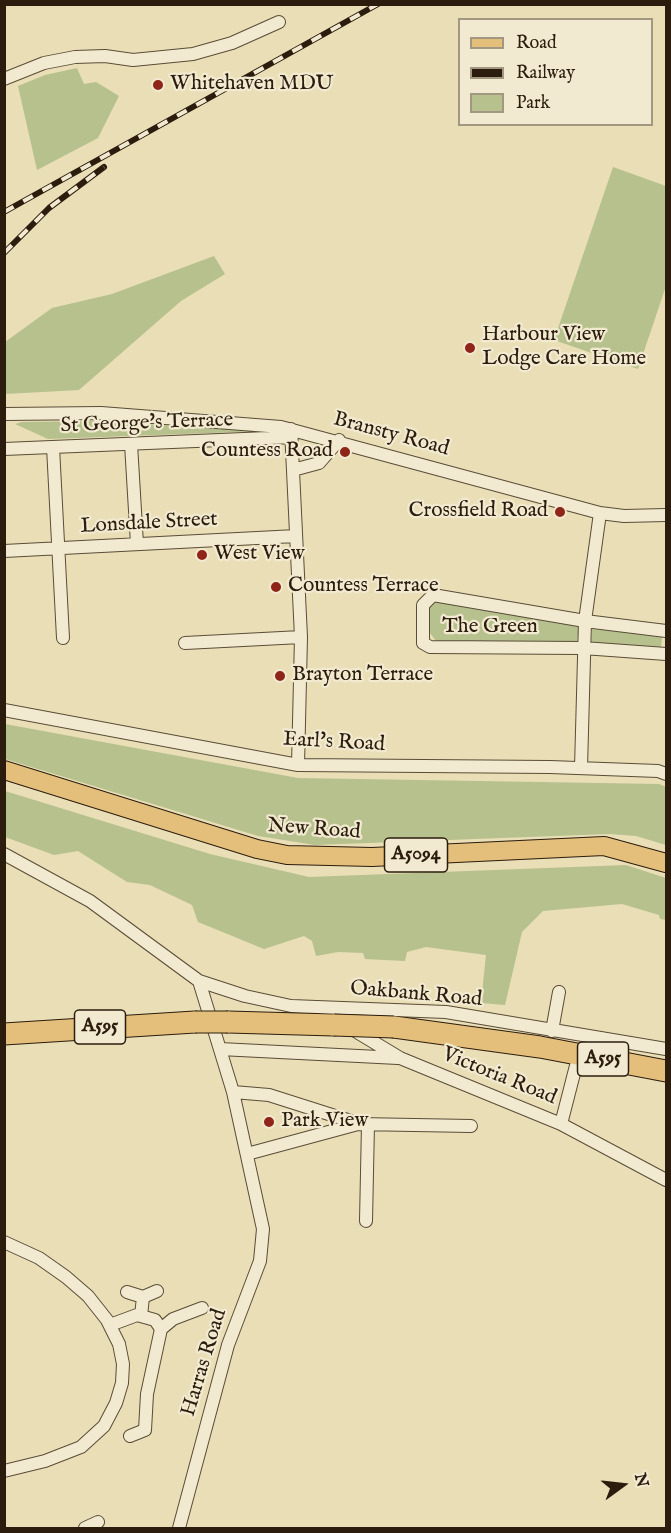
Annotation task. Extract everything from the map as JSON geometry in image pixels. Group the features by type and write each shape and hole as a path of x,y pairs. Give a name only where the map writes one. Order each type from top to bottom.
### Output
{"highway":[{"name":"A595","path":"4,1034 195,1022 394,1027 546,1039 579,1054 666,1071"}],"main road":[{"name":"New Road","path":"4,770 256,849 287,855 372,857 604,846 666,863"}],"street":[{"path":"4,79 42,64 75,57 105,56 133,60 193,54 232,43 279,22"},
{"name":"Bransty Road","path":"4,414 101,413 339,440 600,513 624,516 666,515"},
{"path":"292,433 301,637 298,765"},
{"name":"St George's Terrace","path":"4,449 131,444 292,433"},
{"path":"293,470 320,463 339,440"},
{"path":"131,444 137,544"},
{"path":"53,447 63,638"},
{"path":"581,768 585,621 600,513"},
{"name":"Lonsdale Street","path":"4,551 296,536"},
{"name":"The Green","path":"666,631 585,621 433,595 423,605 423,643 430,647 583,648 666,654"},
{"path":"185,644 301,637"},
{"name":"Earl's Road","path":"4,710 298,765 581,768 658,771 666,774"},
{"path":"4,854 90,901 200,981 233,1092 247,1154 363,1124 471,1126"},
{"name":"Oakbank Road","path":"200,981 291,1006 446,1012 546,1039 666,1050"},
{"path":"546,1039 559,992"},
{"name":"Victoria Road","path":"318,1008 400,1058 561,1124 666,1180"},
{"path":"220,1049 400,1058"},
{"path":"561,1124 579,1054"},
{"path":"233,1092 269,1095 363,1124"},
{"path":"363,1124 366,1221"},
{"name":"Harras Road","path":"179,1528 228,1345 260,1261 263,1229 261,1210 247,1154"},
{"path":"4,1242 39,1258 66,1276 88,1296 110,1325 119,1344 123,1364 122,1383 116,1403 104,1426 81,1446 45,1461 4,1471"},
{"path":"128,1292 143,1298 157,1291"},
{"path":"141,1316 143,1298"},
{"path":"130,1436 147,1433 147,1394 161,1329 173,1319 202,1308"},
{"path":"110,1325 123,1319 141,1316 155,1320 161,1329"},
{"path":"84,1527 98,1522"}],"green space":[{"path":"77,68 84,84 96,82 119,96 98,138 37,170 18,86 45,75"},
{"path":"613,167 666,186 666,286 638,369 554,340"},
{"path":"214,256 225,274 181,301 79,390 5,394 5,342 52,308 112,294"},
{"path":"92,421 265,431 48,439 15,424"},
{"path":"438,600 579,626 577,643 437,642 429,632 430,606"},
{"path":"592,629 659,635 662,637 661,647 591,643"},
{"path":"5,724 298,778 659,784 666,787 666,845 636,836 609,834 315,845 258,836 5,759"},
{"path":"5,791 210,854 309,877 626,865 666,878 666,920 660,919 659,915 622,904 543,911 522,932 505,1005 481,1003 486,955 426,947 407,952 405,961 365,959 363,953 338,952 316,956 312,941 304,936 264,949 198,922 192,905 150,885 127,882 78,851 54,855 5,837"}],"railway":[{"path":"4,212 378,4"},
{"path":"4,253 49,208 104,167"}],"place":[{"name":"Whitehaven MDU","path":"158,85"},
{"name":"Harbour View Lodge Care Home","path":"470,348"},
{"name":"Countess Road","path":"345,452"},
{"name":"Crossfield Road","path":"560,512"},
{"name":"West View","path":"202,555"},
{"name":"Countess Terrace","path":"276,587"},
{"name":"Brayton Terrace","path":"280,676"},
{"name":"Park View","path":"269,1122"}]}
